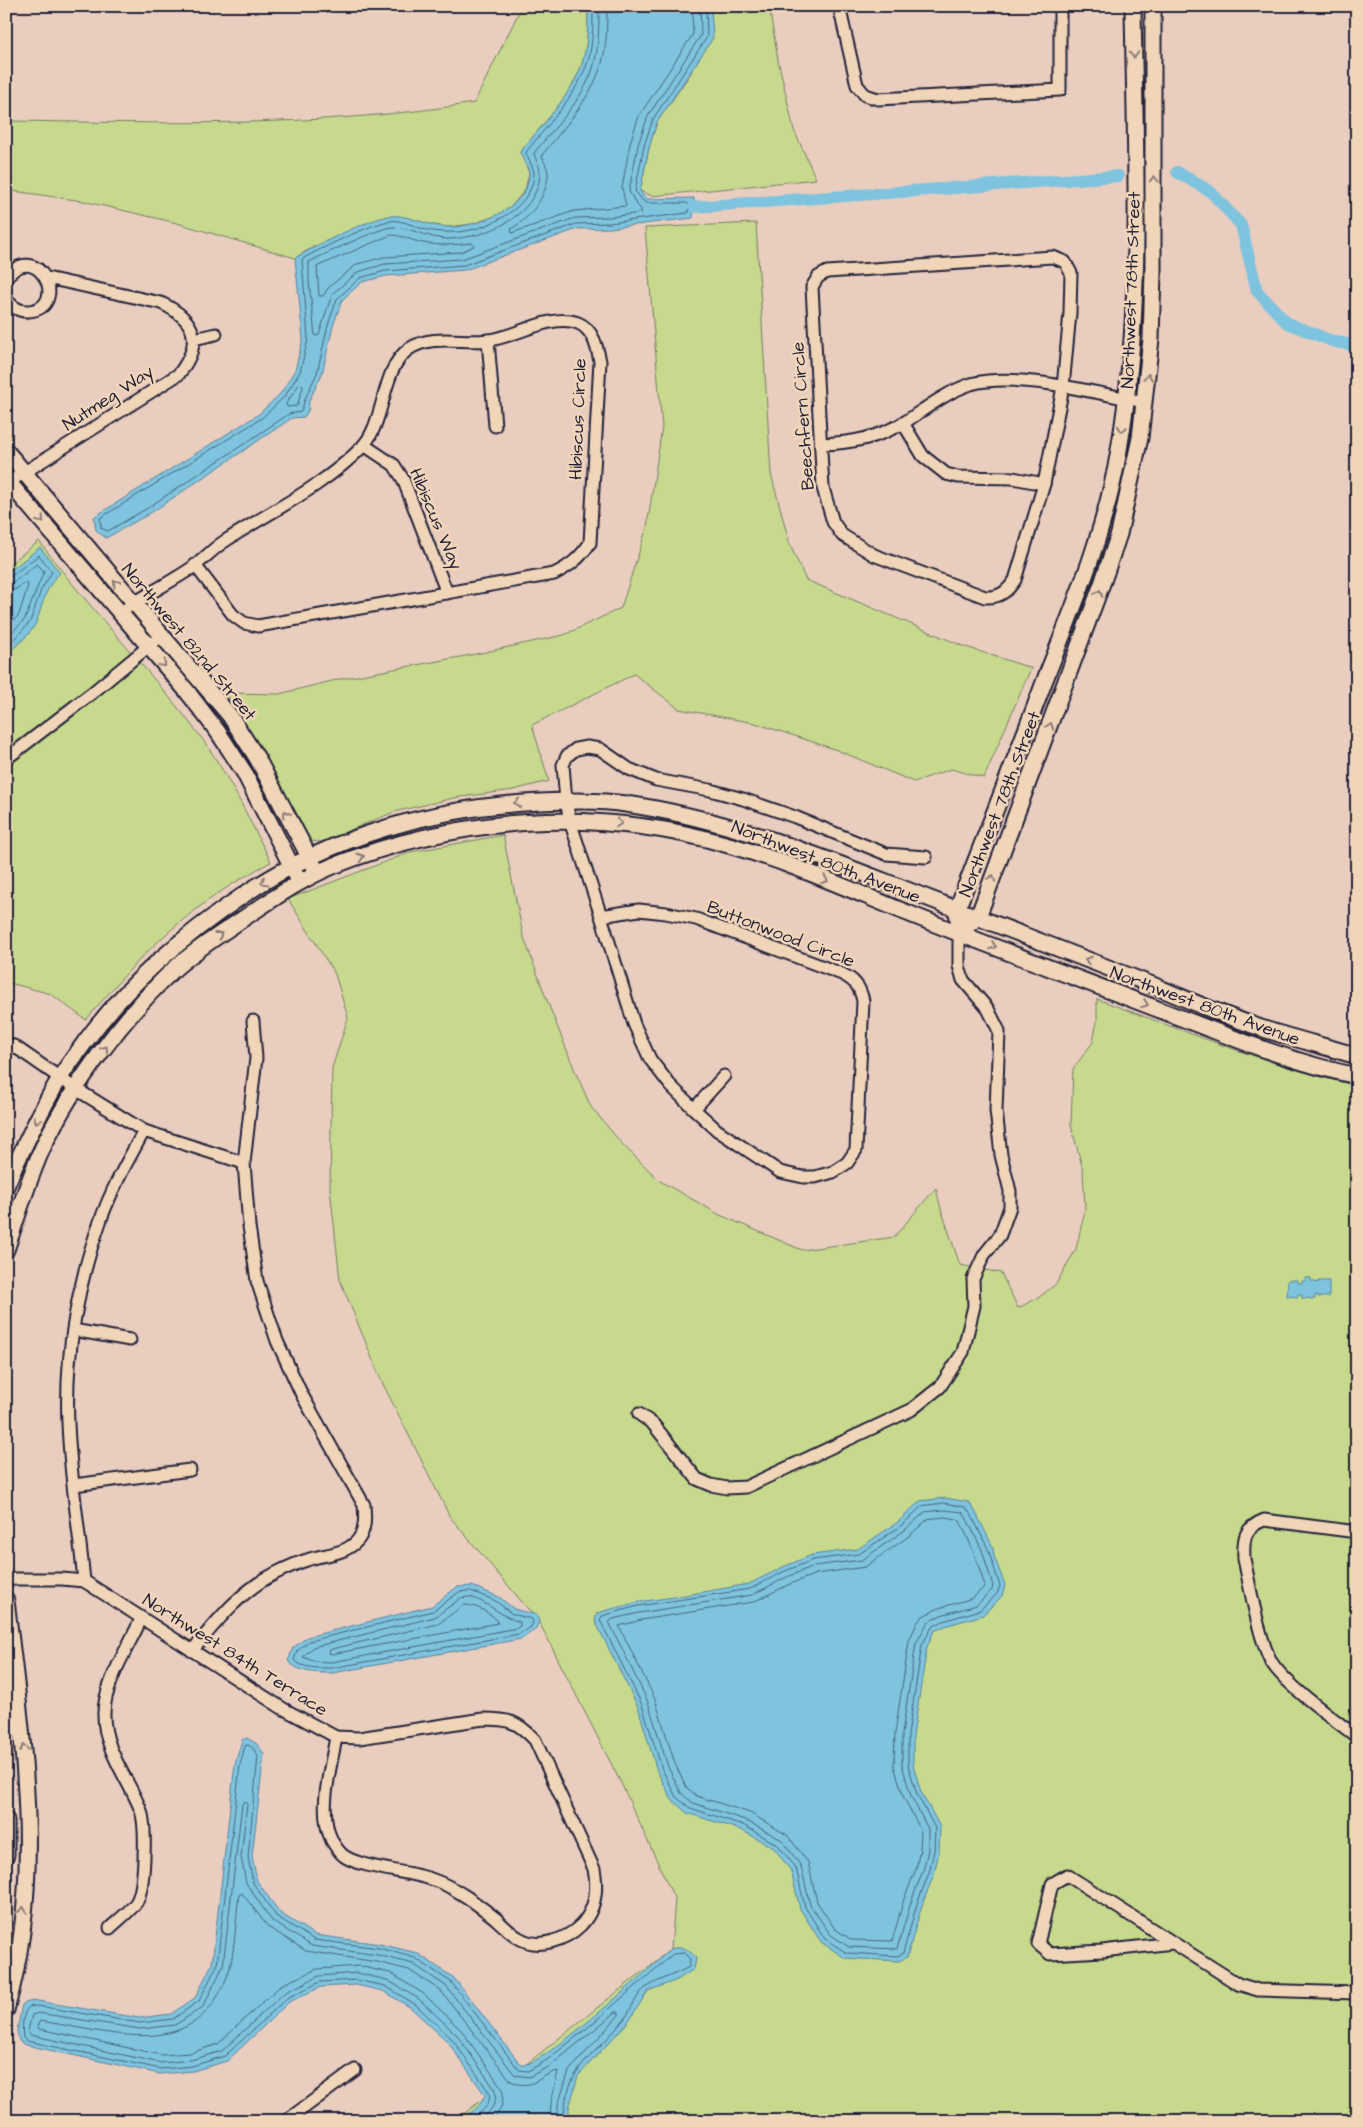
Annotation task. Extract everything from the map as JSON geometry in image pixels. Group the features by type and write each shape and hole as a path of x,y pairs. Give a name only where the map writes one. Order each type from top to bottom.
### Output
{"street":[{"path":"840,6 857,85 864,95 878,99 1060,90 1060,6"},
{"name":"Northwest 78th Street","path":"959,934 957,909 1089,563 1105,514 1119,452 1127,399 1136,273 1134,6"},
{"name":"Northwest 78th Street","path":"959,934 978,917 1104,581 1118,534 1140,438 1151,339 1153,272 1153,6"},
{"name":"Beechfern Circle","path":"1053,256 1066,262 1071,274 1070,313 1063,387 1044,484 1015,580 1010,588 1002,594 994,598 985,597 874,555 842,535 833,522 823,488 821,444 812,287 818,277 827,272 1053,256"},
{"path":"6,278 16,268 30,266 43,272 49,286 46,301 34,310 18,310 6,299"},
{"path":"47,278 161,304 177,311 190,324 194,339 216,334"},
{"name":"Hibiscus Circle","path":"119,614 195,565 223,542 284,505 337,469 364,445 381,411 396,361 408,349 425,341 488,340 509,337 550,322 564,321 579,324 590,332 597,345 600,361 590,543 570,566 554,574 258,626 244,623 233,615 195,565"},
{"name":"Nutmeg Way","path":"7,482 179,374 190,359 194,339"},
{"path":"488,340 495,426"},
{"path":"821,444 848,443 882,433 903,423 945,395 989,380 1014,380 1145,402"},
{"path":"903,423 923,456 946,474 958,477 1013,478 1044,484"},
{"name":"Hibiscus Way","path":"364,445 394,465 403,479 447,593"},
{"name":"Northwest 82nd Street","path":"6,451 230,716 257,758 319,873"},
{"name":"Northwest 82nd Street","path":"7,482 186,690 223,740 262,805 291,867 301,883"},
{"path":"6,758 161,636"},
{"name":"Buttonwood Circle","path":"601,916 639,910 666,913 696,920 854,980 861,990 863,1000 856,1150 847,1163 833,1172 814,1177 803,1177 780,1172 718,1130 670,1084 650,1059 634,1024 570,821 563,765 567,756 576,749 587,747 600,749 629,769 656,780 710,790 743,799 795,817 886,854 926,857"},
{"name":"Northwest 80th Avenue","path":"6,1186 28,1136 60,1077 101,1020 157,960 206,921 260,884 309,857 350,841 406,822 455,811 518,803 566,801 623,803 733,826 978,917 1263,1029 1357,1056"},
{"name":"Northwest 80th Avenue","path":"6,1250 28,1181 45,1142 76,1089 118,1031 173,971 222,932 329,868 411,841 466,828 520,822 620,822 673,831 725,844 769,857 959,934 1270,1052 1357,1076"},
{"path":"639,1414 653,1424 697,1479 710,1485 727,1488 746,1486 911,1410 940,1387 963,1352 974,1306 973,1279 984,1255 1000,1235 1010,1206 1010,1190 1002,1155 996,1110 999,1031 988,1009 962,980 959,966 959,934"},
{"path":"192,1651 224,1613 247,1592 274,1574 307,1560 343,1551 358,1541 365,1524 364,1505 302,1395 277,1340 257,1281 249,1226 244,1164 256,1058 253,1021"},
{"path":"6,1044 14,1046 76,1089 144,1130 244,1164"},
{"path":"694,1109 724,1076"},
{"path":"84,1581 68,1422 73,1330 81,1284 100,1222 144,1130"},
{"path":"73,1330 130,1340"},
{"path":"74,1485 190,1470"},
{"path":"1357,1532 1264,1520 1254,1524 1246,1532 1243,1545 1244,1559 1264,1642 1272,1663 1288,1681 1357,1737"},
{"name":"Northwest 84th Terrace","path":"6,1579 84,1581 282,1708 336,1737 359,1738 483,1719 503,1719 522,1725 535,1740 594,1869 597,1887 594,1903 585,1920 572,1934 556,1941 540,1943 520,1939 464,1895 432,1879 359,1863 343,1856 332,1841 326,1822 326,1797 336,1737"},
{"path":"6,1600 25,1751 28,1821 27,1882 20,1943 6,2010"},
{"path":"110,1928 137,1902 143,1872 145,1837 142,1810 116,1760 106,1734 104,1712 109,1688 141,1618"},
{"path":"6,1820 6,1855"},
{"path":"1173,1943 1102,1951 1050,1954 1038,1944 1052,1884 1067,1875 1238,1984 1258,1990 1357,1994"},
{"path":"286,2121 356,2070"}],"green space":[{"path":"522,6 588,6 587,42 582,64 571,87 555,110 520,152 529,173 525,190 510,208 496,216 472,224 448,227 426,224 408,218 365,224 313,247 295,258 177,223 83,201 6,190 6,121 182,123 299,120 358,117 474,103"},
{"path":"710,6 769,6 778,60 794,130 816,179 652,196 640,191 649,148 657,122 691,73"},
{"path":"756,223 771,474 790,545 806,580 963,646 1031,668 984,778 951,769 914,782 837,750 755,723 679,709 634,674 532,725 549,781 513,790 454,798 394,812 321,842 309,841 226,693 279,694 340,679 476,654 564,635 621,608 647,527 662,427 645,228"},
{"path":"39,541 79,592 203,740 231,784 271,862 217,894 170,931 127,972 86,1020 51,994 6,982 6,567"},
{"path":"503,835 523,935 548,1003 591,1107 623,1145 660,1181 720,1215 802,1250 894,1237 936,1188 960,1265 1001,1273 1018,1308 1038,1298 1056,1284 1076,1249 1085,1210 1083,1170 1071,1125 1073,1069 1093,1042 1097,1021 1097,999 1258,1057 1324,1078 1357,1086 1357,2121 455,2121 671,1949 675,1900 621,1783 539,1622 450,1517 381,1380 340,1280 330,1188 332,1068 348,1018 335,974 288,899 411,852"}],"water":[{"path":"588,6 711,7 713,38 657,122 649,148 640,191 646,199 694,198 693,218 610,228 577,229 465,270 386,276 362,282 342,300 333,326 322,374 309,401 308,411 304,417 292,418 149,514 106,538 96,530 94,517 259,414 281,393 295,370 303,339 295,258 341,234 378,219 389,216 402,216 433,225 448,227 472,224 499,214 521,196 527,185 529,173 520,152 555,110 578,75 585,50"},
{"path":"40,547 60,573 51,584 45,596 34,627 6,655 6,574"},
{"path":"1305,1278 1311,1278 1311,1281 1318,1283 1318,1281 1329,1281 1329,1297 1318,1297 1318,1295 1315,1295 1315,1299 1302,1298 1301,1294 1298,1294 1298,1297 1287,1296 1288,1280 1298,1280 1298,1283 1302,1283 1302,1281 1305,1281"},
{"path":"945,1498 969,1502 993,1547 994,1556 1005,1585 1002,1596 983,1615 934,1631 927,1647 913,1736 913,1765 921,1792 940,1827 939,1851 934,1874 922,1905 907,1957 899,1961 845,1958 821,1942 800,1909 791,1871 774,1848 741,1830 687,1813 672,1800 657,1771 638,1707 595,1621 597,1613 638,1602 749,1584 812,1555 858,1549 898,1522 920,1501"},
{"path":"472,1586 499,1597 514,1609 537,1615 539,1622 535,1630 521,1639 332,1673 303,1670 288,1661 293,1648 307,1637 432,1606 457,1587"},
{"path":"247,1738 257,1744 264,1754 252,1856 257,1881 280,1913 315,1935 380,1944 417,1953 454,1978 521,2065 533,2062 572,2035 671,1949 682,1948 690,1952 696,1958 694,1969 677,1980 648,1991 628,2022 578,2076 569,2108 569,2121 456,2121 477,2108 485,2095 448,2042 411,2008 383,1991 356,1985 321,1987 289,2002 227,2061 193,2071 160,2074 26,2045 19,2041 17,2031 22,2005 28,2002 38,2001 139,2018 171,2014 195,1998 212,1964 235,1764 242,1740"}],"waterway":[{"path":"1177,172 1211,192 1241,225 1257,291 1287,323 1332,341 1357,346"},
{"path":"694,207 1118,176"}]}
